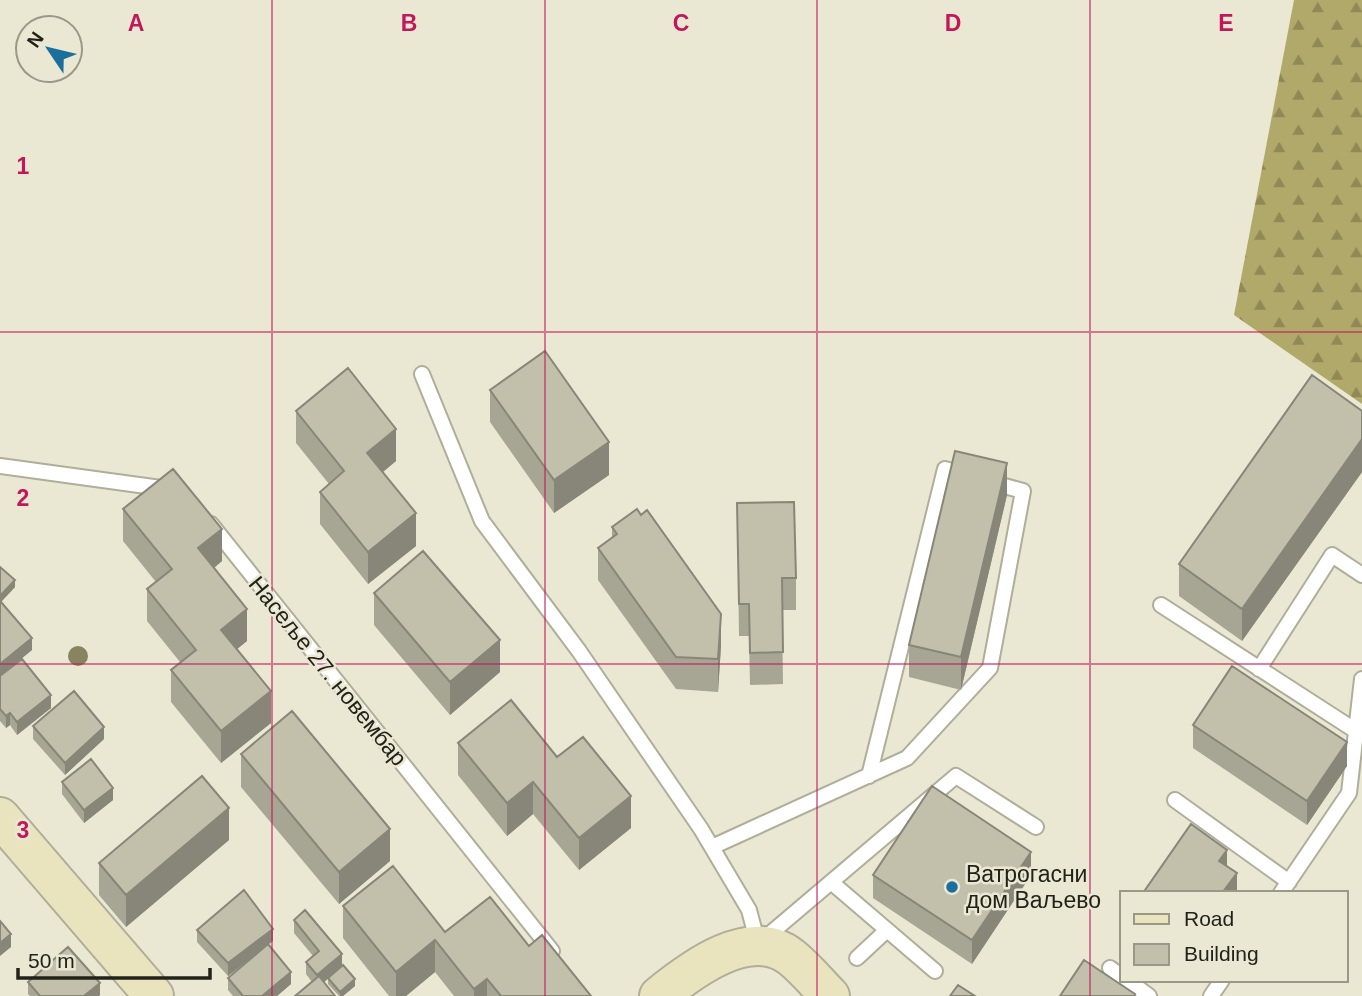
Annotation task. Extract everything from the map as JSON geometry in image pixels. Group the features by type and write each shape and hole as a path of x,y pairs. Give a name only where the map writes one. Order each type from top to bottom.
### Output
{"street":[{"path":"0,817 154,996"},
{"path":"659,996 717,955 773,950 830,996"}],"lane":[{"path":"422,374 482,521 579,651 712,847 773,950 831,882 956,776 1036,828"},
{"path":"0,466 185,492"},
{"path":"712,847 869,776 907,758 990,668 1023,491 945,470 869,776"},
{"name":"Насеље 27. новембар","path":"202,513 562,964"},
{"path":"1259,668 1332,555 1362,575"},
{"path":"1161,606 1356,731"},
{"path":"1175,800 1285,887 1349,793 1362,679"},
{"path":"831,882 934,971"},
{"path":"857,958 887,930"},
{"path":"1130,982 1149,996"}],"green space":[{"path":"1294,0 1362,0 1362,404 1234,315"}],"building":[{"path":"545,351 609,442 554,480 490,390"},
{"path":"348,368 396,429 367,453 416,513 368,552 320,492 344,471 296,411"},
{"path":"1312,375 1362,411 1362,439 1242,609 1179,564"},
{"path":"955,451 1007,463 961,657 909,645"},
{"path":"173,469 222,529 198,548 247,609 221,630 271,691 221,731 171,670 196,650 147,589 172,569 123,509"},
{"path":"794,502 796,578 782,578 783,652 750,653 749,604 739,604 737,503"},
{"path":"637,509 641,515 647,510 721,614 718,659 676,657 598,548 617,534 612,527"},
{"path":"423,551 500,640 450,682 374,593"},
{"path":"0,567 15,580 0,596"},
{"path":"0,603 32,638 0,664"},
{"path":"22,659 51,695 17,722 10,713 6,716 0,709 0,676"},
{"path":"1232,666 1347,742 1307,801 1193,725"},
{"path":"74,691 104,727 65,763 33,726"},
{"path":"511,700 557,757 583,737 631,796 579,838 533,782 507,803 458,743"},
{"path":"292,711 390,829 339,872 241,754"},
{"path":"91,759 113,788 84,810 62,782"},
{"path":"202,776 229,808 126,895 99,863"},
{"name":"Ватрогасни дом Ваљево","path":"932,786 1031,852 972,940 873,875"},
{"path":"1191,824 1227,850 1219,861 1237,873 1224,891 1144,891"},
{"path":"393,866 445,932 490,897 529,946 542,935 591,996 501,996 487,979 474,989 435,940 396,972 343,906"},
{"path":"244,890 273,929 228,963 197,930"},
{"path":"305,910 342,954 317,975 306,962 319,951 294,920"},
{"path":"0,921 11,934 0,943"},
{"path":"268,944 291,972 262,996 243,996 228,978"},
{"path":"68,947 100,983 84,996 40,996 28,982"},
{"path":"1084,960 1135,994 1134,996 1060,996"},
{"path":"343,965 355,979 340,992 328,978"},
{"path":"319,976 335,996 295,996"},
{"path":"958,985 975,996 950,996"}],"place":[{"name":"Ватрогасни дом Ваљево","path":"952,887"}]}
